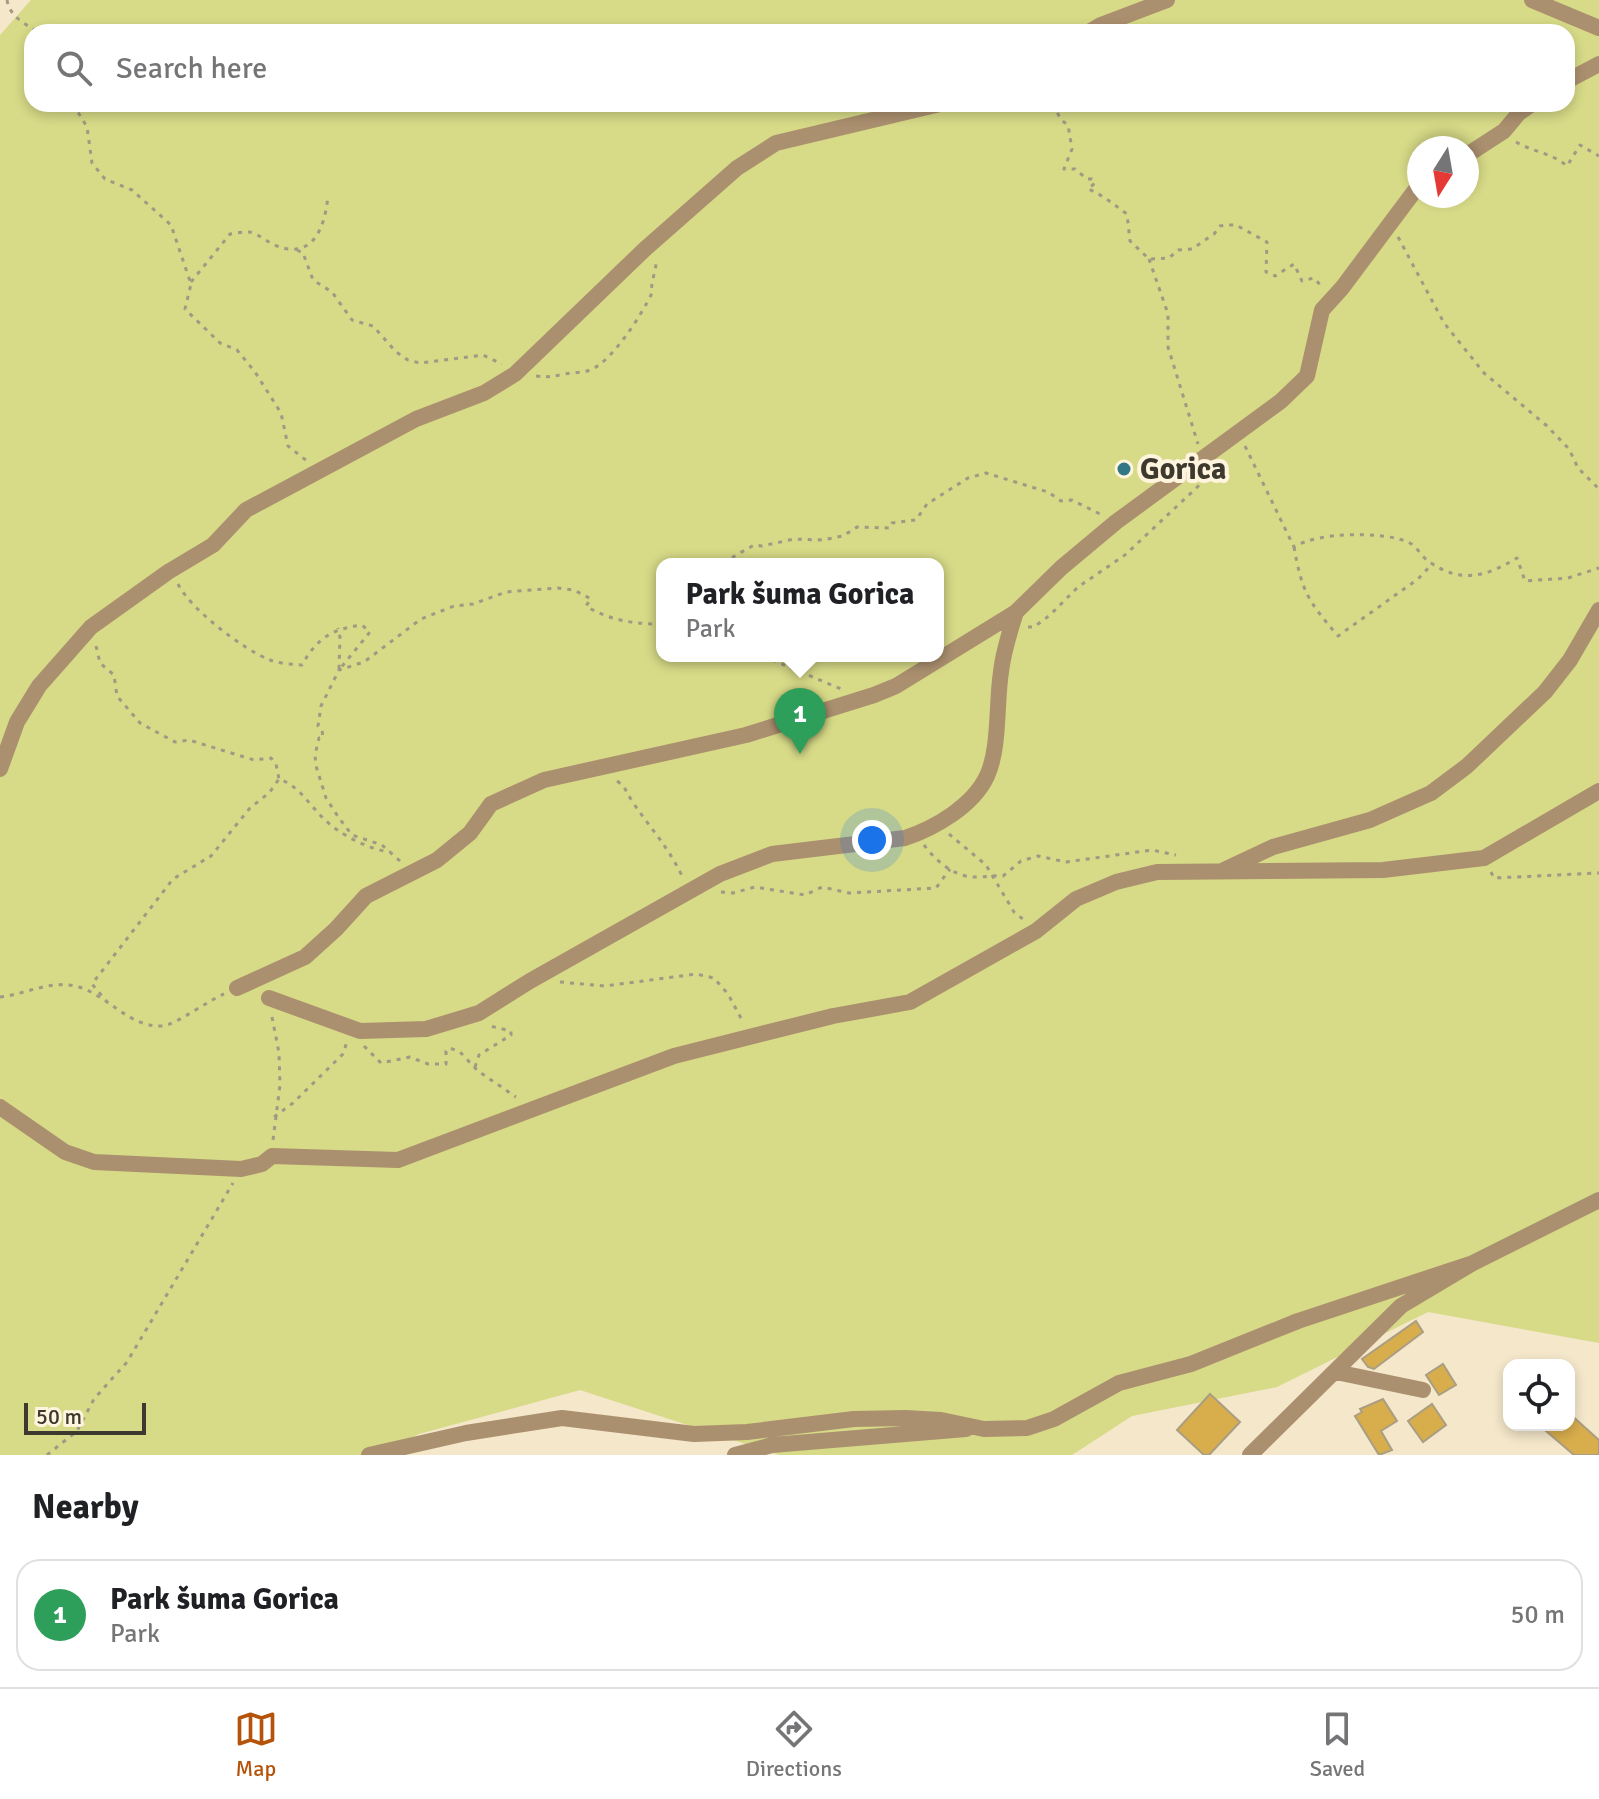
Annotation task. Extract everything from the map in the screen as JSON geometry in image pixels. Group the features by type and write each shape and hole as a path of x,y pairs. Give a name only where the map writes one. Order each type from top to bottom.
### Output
{"street":[{"path":"1104,24 1167,0"},
{"path":"1532,0 1599,28"},
{"path":"1575,77 1599,64"},
{"path":"0,769 17,722 39,686 91,627 168,572 213,545 246,510 416,419 484,393 517,372 650,245 737,168 776,143 906,112"},
{"path":"1479,147 1502,133 1520,112"},
{"path":"944,658 1014,618 1061,568 1116,522 1281,401 1307,376 1322,310 1407,201"},
{"path":"1219,872 1273,847 1370,820 1431,793 1467,766 1545,692 1570,660 1599,610"},
{"path":"269,998 354,1030 426,1029 479,1013 720,874 772,854 905,838 921,833 963,806 987,776 1001,670 1014,618"},
{"path":"237,988 305,957 366,896 437,860 470,833 491,804 544,780 746,735 857,700 896,686 938,662"},
{"path":"0,1107 65,1152 94,1162 241,1169 262,1164 272,1156 398,1160 674,1056 833,1016 910,1002 1036,931 1076,899 1116,882 1157,872 1383,870 1484,858 1599,791"},
{"path":"1250,1455 1401,1306 1473,1263 1599,1200"},
{"path":"369,1455 466,1433 562,1418 694,1434 747,1432 867,1419 941,1420 971,1427 1010,1430 1045,1422 1119,1383 1191,1364 1298,1321 1473,1263"},
{"path":"1336,1372 1423,1390"},
{"path":"735,1455 772,1445 946,1432 971,1427"}],"path":[{"path":"7,0 9,10 25,24"},
{"path":"78,112 87,127 92,163 105,179 132,190 171,225 191,282"},
{"path":"1057,112 1068,125 1072,149 1064,169 1075,169 1087,179 1092,179 1095,183 1088,189 1106,196 1110,203 1127,214 1130,241 1149,259 1168,314 1168,347 1202,459"},
{"path":"1502,133 1533,151 1555,156 1567,166 1580,145 1599,156"},
{"path":"297,250 312,244 326,219 328,196"},
{"path":"1390,224 1444,323 1484,373 1547,426 1569,449 1578,468 1599,489"},
{"path":"1149,259 1169,258 1178,250 1192,249 1220,226 1236,225 1267,242 1266,272 1275,276 1294,264 1302,281 1314,278 1322,287 1340,290"},
{"path":"315,474 305,459 288,446 281,413 237,350 220,343 185,309 191,282 230,234 253,232 278,247 303,253 313,280 332,292 352,320 373,326 396,352 408,360 420,363 483,355 517,372 552,379 591,370 606,359 632,328 652,293 656,261 650,245"},
{"path":"1238,452 1255,438"},
{"path":"1245,446 1294,547 1300,584 1315,609 1338,636 1418,579 1432,564"},
{"path":"730,558 754,545 794,539 822,540 843,536 857,527 890,528 892,523 916,520 927,504 968,478 986,473 1048,492 1061,501 1072,500 1116,522"},
{"path":"1014,618 1017,628 1034,627 1078,587 1125,555 1209,476"},
{"path":"1294,547 1305,540 1351,533 1410,542 1432,564 1457,576 1473,577 1517,558 1525,581 1568,578 1599,568"},
{"path":"168,572 174,575 182,593 201,613 272,661 302,665 321,640 338,628 362,625 370,632 339,670 321,706 318,726 323,738 319,738 317,743 316,766 326,798 348,830 356,837 382,845 412,872"},
{"path":"339,670 364,662 421,619 439,610 473,604 506,592 558,588 574,590 591,599 586,606 609,618 635,624 656,624"},
{"path":"91,627 100,663 114,675 117,696 140,723 175,742 189,740 254,760 271,758 276,764 279,779 303,794 334,827 355,840 391,852"},
{"path":"338,628 339,670"},
{"path":"778,662 832,683 857,700"},
{"path":"111,1006 92,984 173,879 211,856 250,808 269,793 279,779"},
{"path":"1036,931 1014,912 992,875 961,842 948,833 929,828 921,833 922,844 939,863 975,878 992,875 1003,876 1021,861 1038,856 1066,862 1152,850 1181,855 1195,872"},
{"path":"1484,858 1494,878 1599,873"},
{"path":"530,981 605,986 696,974 714,978 728,994 738,1015 758,1035"},
{"path":"0,997 52,984 80,987 140,1022 165,1026 237,988"},
{"path":"269,998 279,1053 280,1085 272,1156"},
{"path":"466,1017 468,1023 474,1025 511,1031 511,1035 479,1055 475,1067"},
{"path":"354,1030 361,1043 381,1063 410,1057 428,1064 446,1064 446,1051 450,1048 460,1052 475,1067 532,1109"},
{"path":"274,1117 293,1103 344,1053 354,1030"},
{"path":"47,1455 77,1431 94,1399 127,1362 241,1169"}],"green space":[{"path":"31,0 1599,0 1599,1343 1428,1312 1277,1387 1132,1416 1072,1455 779,1455 580,1390 419,1434 377,1455 0,1455 0,35"}],"building":[{"path":"1416,1321 1423,1332 1374,1369 1368,1367 1362,1359"},
{"path":"1443,1364 1456,1385 1439,1395 1426,1375"},
{"path":"1210,1394 1240,1422 1209,1455 1204,1455 1177,1430"},
{"path":"1383,1399 1397,1421 1381,1431 1392,1450 1379,1455 1355,1416 1362,1412 1360,1409"},
{"path":"1432,1404 1446,1425 1423,1442 1408,1421"},
{"path":"1575,1418 1599,1440 1599,1455 1574,1455 1546,1431 1575,1431"}],"place":[{"name":"Gorica","path":"1124,469"},
{"name":"Park šuma Gorica","path":"800,754"}]}
